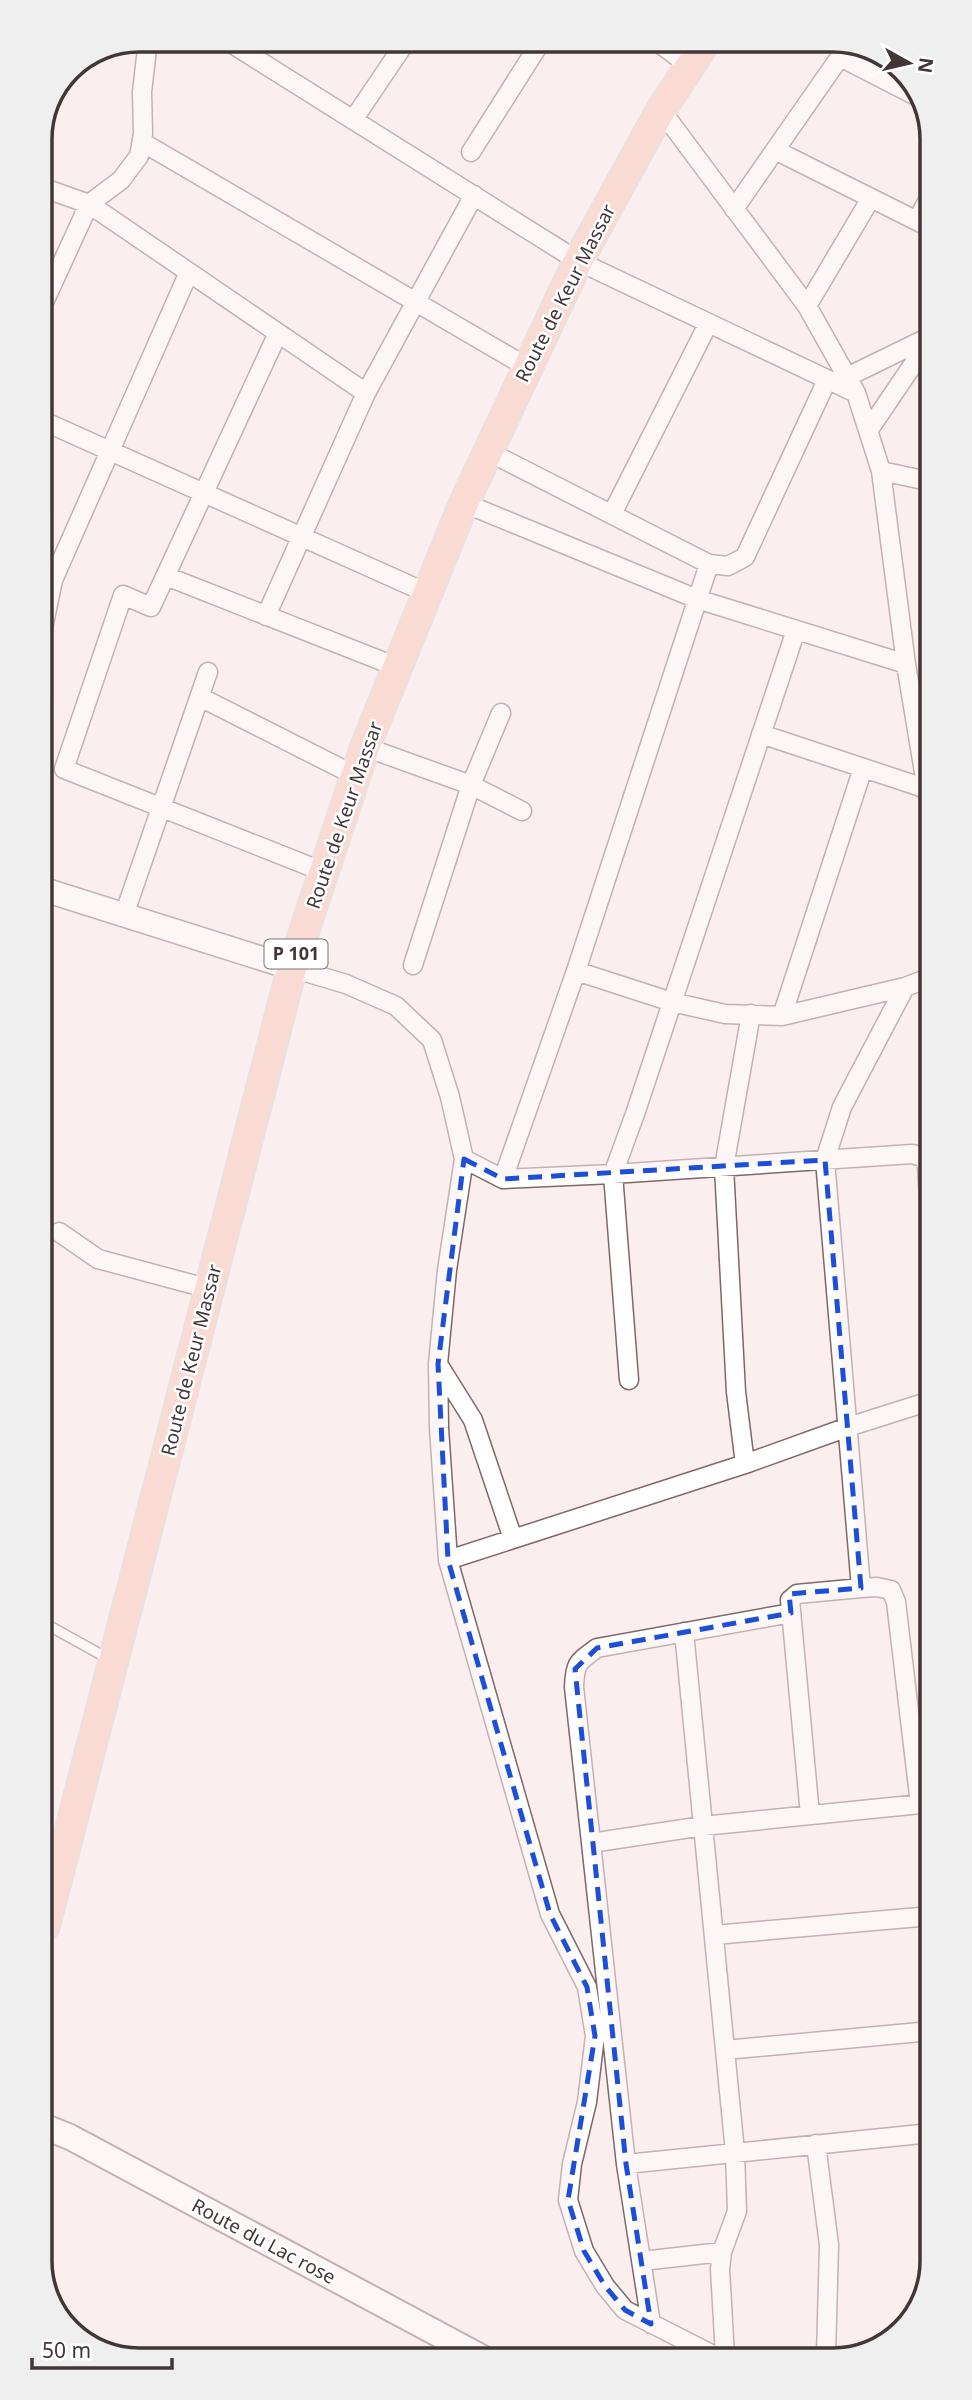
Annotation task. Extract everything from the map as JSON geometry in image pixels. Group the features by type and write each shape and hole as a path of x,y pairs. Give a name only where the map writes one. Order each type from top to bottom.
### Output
{"main road":[{"name":"Route de Keur Massar","path":"52,1899 292,968 365,747 464,503 527,367 578,261 662,110 699,53"},
{"name":"Route du Lac rose","path":"52,2130 463,2347"}],"street":[{"path":"53,283 89,204 121,180 139,156 146,52"},
{"path":"245,52 578,261 856,393"},
{"path":"354,120 399,52"},
{"path":"471,152 534,53"},
{"path":"672,53 690,66"},
{"path":"734,209 842,53"},
{"path":"851,55 874,69"},
{"path":"662,110 807,306 856,393 881,471 906,664 920,722"},
{"path":"142,142 527,367"},
{"path":"775,150 920,222"},
{"path":"53,191 89,204 366,393"},
{"path":"266,615 366,393 474,195"},
{"path":"807,306 871,198"},
{"path":"53,581 189,272"},
{"path":"612,514 708,324"},
{"path":"278,333 151,607 123,594 64,769 324,872"},
{"path":"847,377 920,341"},
{"path":"868,431 920,354"},
{"path":"487,451 709,564 728,566 745,558 827,380"},
{"path":"53,425 427,593"},
{"path":"881,471 920,479"},
{"path":"464,503 697,599 906,664"},
{"path":"503,1179 576,971 709,564"},
{"path":"166,576 397,667"},
{"path":"629,1380 613,1174 796,630"},
{"path":"124,915 208,672"},
{"path":"200,697 356,776"},
{"path":"413,965 471,785 501,713"},
{"path":"761,734 920,789"},
{"path":"365,747 471,785 522,811"},
{"path":"782,1016 863,768"},
{"path":"53,893 346,984 396,1006 432,1040 450,1097 464,1159 447,1270 438,1364 439,1428 448,1560 550,1914 587,1987 596,2036 587,2102 572,2164 568,2200 584,2251 604,2286 625,2310 699,2348"},
{"path":"576,971 672,1002 725,1014 782,1016 905,988 920,982"},
{"path":"861,1588 825,1160 842,1107 905,988"},
{"path":"745,1464 736,1392 724,1167 751,1014"},
{"path":"464,1159 503,1179 912,1154 920,1156"},
{"path":"59,1233 98,1259 210,1289"},
{"path":"438,1364 473,1420 513,1539"},
{"path":"448,1560 920,1404"},
{"path":"810,1815 790,1600 797,1594 877,1587 891,1590 896,1602 920,1768"},
{"path":"652,2324 626,2164 574,1687 575,1669 583,1658 597,1648 791,1613"},
{"path":"684,1632 735,2152 737,2211 722,2252 720,2269 725,2348"},
{"path":"591,1843 703,1826 920,1804"},
{"path":"714,1935 920,1917"},
{"path":"725,2050 920,2032"},
{"path":"626,2164 920,2134"},
{"path":"816,2144 829,2245 826,2348"},
{"path":"642,2261 722,2252"}],"lane":[{"path":"52,1628 114,1662"}],"highlighted area":[{"path":"464,1159 503,1179 825,1160 861,1588 789,1594 791,1613 597,1648 575,1669 626,2164 651,2324 625,2310 605,2286 584,2251 568,2200 595,2036 587,1987 550,1914 448,1560 438,1364"}]}
